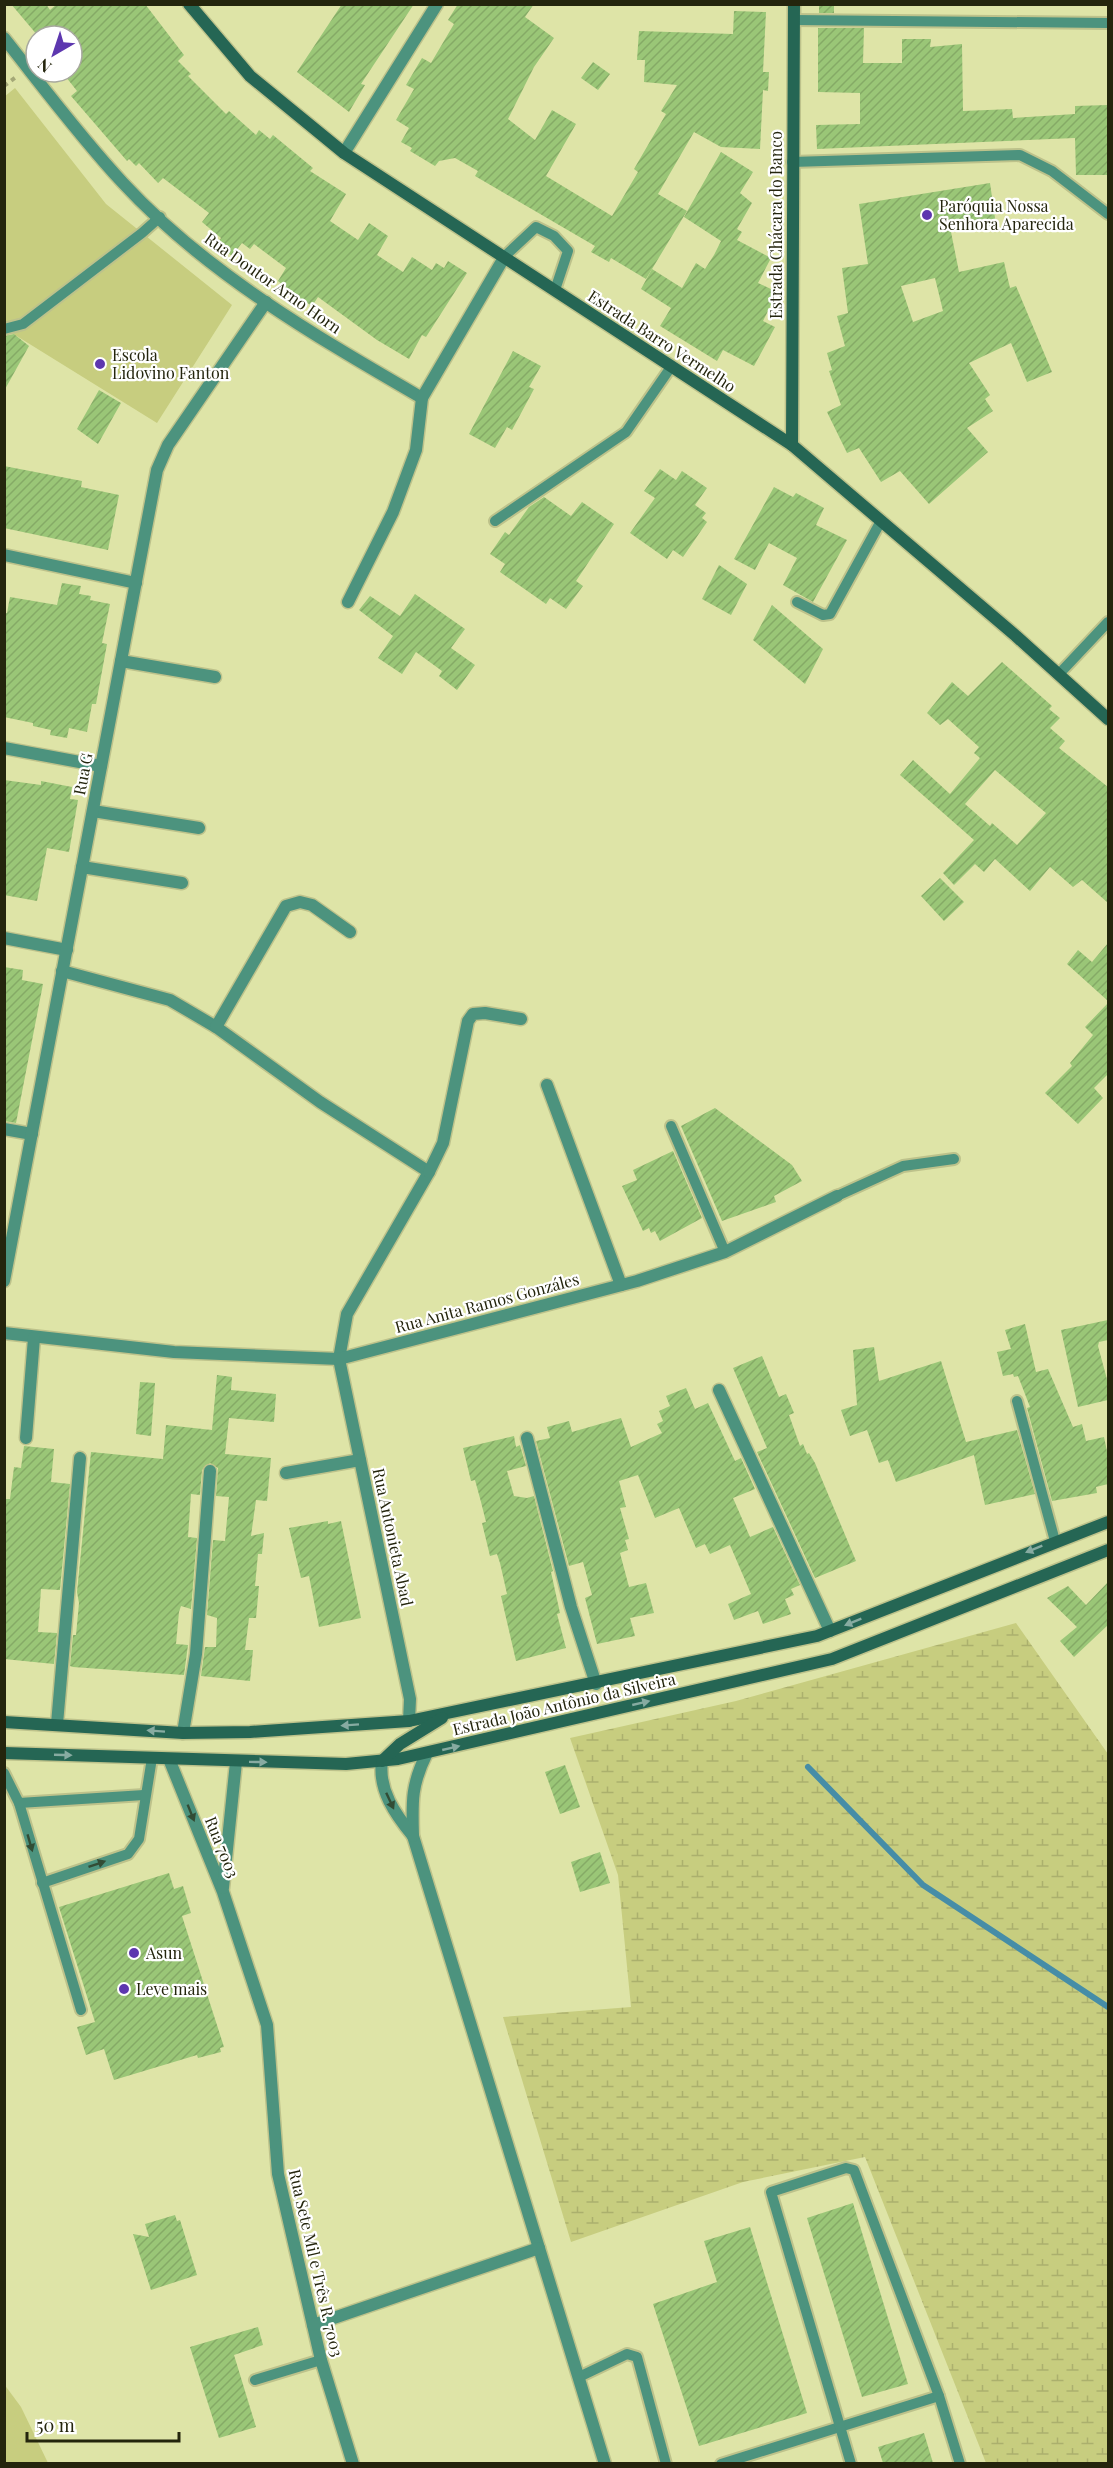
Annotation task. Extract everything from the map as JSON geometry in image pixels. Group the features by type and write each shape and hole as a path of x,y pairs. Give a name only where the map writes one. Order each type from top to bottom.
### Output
{"main road":[{"name":"Estrada Barro Vermelho","path":"189,4 250,76 344,153 792,445 1059,674 1108,719"},
{"name":"Estrada Chácara do Banco","path":"792,445 794,4"},
{"name":"Estrada João Antônio da Silveira","path":"4,1722 183,1733 250,1732 409,1721 596,1684 817,1636 1108,1522"},
{"name":"Estrada João Antônio da Silveira","path":"4,1753 346,1764 427,1754 832,1659 1108,1550"},
{"path":"382,1761 405,1740 451,1712"}],"street":[{"path":"344,153 437,4"},
{"name":"Rua Doutor Arno Horn","path":"4,38 123,183 185,240 266,302 422,398"},
{"path":"348,602 393,512 416,450 422,398 505,256"},
{"name":"Rua G","path":"4,1281 157,470 168,445 266,302"},
{"path":"4,555 136,583"},
{"path":"122,661 216,676"},
{"path":"4,748 101,766"},
{"path":"93,810 199,828"},
{"path":"82,867 182,884"},
{"path":"216,1027 286,906 300,902 312,906 351,932"},
{"path":"4,938 67,950"},
{"path":"62,970 170,1000 216,1027 320,1102 429,1172"},
{"path":"339,1359 347,1314 429,1172 443,1143 468,1021 473,1014 484,1013 521,1019"},
{"path":"547,1085 621,1285"},
{"path":"4,1129 32,1134"},
{"name":"Rua Anita Ramos Gonzáles","path":"4,1333 174,1352 339,1359 621,1285 726,1252 837,1196"},
{"path":"26,1438 34,1338"},
{"name":"Rua Antonieta Abad","path":"339,1359 410,1699 409,1721"},
{"path":"719,1390 830,1631"},
{"path":"527,1438 572,1607 596,1684"},
{"path":"57,1724 80,1458"},
{"path":"286,1473 360,1460"},
{"path":"183,1733 196,1654 210,1471"},
{"path":"427,1754 414,1780 413,1836 605,2463"},
{"name":"Rua 7003","path":"169,1759 223,1892"},
{"path":"382,1761 381,1780 385,1791 398,1818 413,1836"},
{"name":"Rua 7003","path":"223,1892 236,1762"},
{"name":"Rua Sete Mil e Três R. 7003","path":"223,1892 267,2025 278,2174 321,2360 353,2463"},
{"path":"313,2325 539,2248"}],"lane":[{"path":"794,20 1108,23"},
{"path":"792,162 1020,155 1052,171 1108,214"},
{"path":"4,329 23,324 160,217"},
{"path":"505,256 536,227 554,236 568,251 555,290"},
{"path":"495,521 626,432 659,389 671,367"},
{"path":"796,602 823,615 830,614 881,521"},
{"path":"1059,674 1108,621"},
{"path":"671,1126 726,1252"},
{"name":"Rua Anita Ramos Gonzáles","path":"837,1196 903,1166 954,1159"},
{"path":"1017,1401 1055,1541"},
{"path":"42,1883 128,1854 139,1839 144,1795 152,1758"},
{"path":"4,1773 19,1803 81,2010"},
{"path":"19,1803 144,1795"},
{"path":"851,2463 771,2192 846,2168 854,2170 939,2396 960,2463"},
{"path":"579,2377 627,2354 637,2357 666,2463"},
{"path":"255,2380 321,2360"},
{"path":"721,2463 939,2396"}],"green space":[{"name":"Escola Lidovino Fanton","path":"15,88 106,204 232,305 157,423 7,330 5,333 4,97"},
{"path":"1016,1623 1108,1754 1108,2463 986,2463 865,2157 743,2182 571,2242 503,2017 631,2007 618,1875 570,1738 736,1701"},
{"path":"4,2384 21,2407 48,2463 5,2463"}],"building":[{"path":"11,4 46,4 50,10 57,4 145,4 184,55 178,61 191,74 188,76 226,114 229,111 256,135 259,130 270,139 273,135 313,168 310,171 346,194 330,221 358,240 369,223 388,236 377,255 403,272 412,257 432,270 436,263 444,268 448,261 467,273 426,337 422,335 409,359 377,340 318,297 312,306 292,293 278,281 286,268 254,244 250,249 242,243 232,256 217,244 221,238 202,222 209,213 163,178 158,183 139,163 136,166 129,159 127,161 71,96 77,91 71,84 84,84 84,24 28,24"},
{"path":"342,4 414,4 361,84 365,85 349,112 297,72"},
{"path":"458,4 534,4 525,17 554,38 534,67 508,119 535,140 552,110 576,124 546,176 612,216 638,172 634,169 666,114 661,111 677,85 644,82 645,60 637,60 639,31 733,34 734,11 766,12 763,72 769,72 768,91 763,90 760,149 721,147 694,132 658,194 687,211 646,279 611,258 609,262 591,252 595,246 475,176 478,171 455,158 439,161 435,166 410,151 412,148 401,142 409,128 396,120 414,89 406,85 422,58 431,63 454,24 448,20"},
{"path":"819,4 834,4 834,13 819,13"},
{"path":"818,28 864,28 863,63 902,63 902,39 931,39 930,47 962,44 963,111 1012,109 1013,118 1075,114 1075,106 1108,105 1108,175 1076,175 1075,138 817,149 816,125 860,124 860,93 818,92"},
{"path":"593,62 610,74 598,90 581,78"},
{"path":"721,152 753,172 740,193 752,203 737,229 742,232 737,240 771,258 758,283 773,290 773,301 763,321 775,327 754,366 723,350 717,361 660,326 671,308 641,289 652,269 682,288 696,263 705,269 714,255 721,241 684,217"},
{"path":"990,183 996,225 951,232 959,272 1004,262 1010,288 1016,286 1052,372 1027,382 1011,343 969,363 990,395 985,399 993,411 967,428 988,452 929,504 900,471 881,482 859,448 847,453 827,412 841,405 829,371 832,370 827,353 845,346 837,316 848,313 842,268 868,264 859,204","holes":["935,278 943,311 913,322 901,286"]},
{"path":"14,334 29,346 4,391 4,336"},
{"path":"513,351 541,366 529,387 534,389 512,430 507,427 495,448 469,434"},
{"path":"99,390 121,403 98,444 77,429"},
{"path":"4,466 82,481 81,487 119,495 108,550 4,528"},
{"path":"660,469 676,480 682,471 707,488 695,505 706,513 702,518 707,522 683,557 673,550 667,559 630,533 655,498 644,491"},
{"path":"774,487 793,497 796,493 824,508 816,525 847,540 813,602 783,585 797,558 769,543 755,570 734,559"},
{"path":"544,497 571,516 582,502 614,524 576,581 583,586 566,609 550,598 546,604 500,572 505,564 490,554 505,532 509,535 529,507"},
{"path":"719,565 747,584 731,615 702,599"},
{"path":"62,583 81,586 79,594 91,596 90,600 110,604 102,643 107,644 96,704 92,704 87,732 69,728 67,738 50,735 51,730 33,726 33,723 4,717 4,613 7,613 10,597 57,605"},
{"path":"415,594 465,629 451,648 475,665 457,690 439,676 442,671 416,652 402,674 378,658 393,636 359,610 370,596 400,616"},
{"path":"772,605 823,649 805,684 753,640"},
{"path":"1002,662 1052,706 1049,709 1060,718 1050,728 1065,741 1059,748 1108,787 1108,903 1082,880 1073,887 1050,867 1030,891 995,859 984,872 975,864 954,885 943,873 974,840 900,775 913,760 950,794 980,758 974,753 979,747 948,719 940,725 927,713 952,682 968,696","holes":["995,770 1046,813 1017,845 965,804"]},
{"path":"4,780 41,785 41,781 72,787 70,799 78,800 69,852 47,848 37,901 4,895"},
{"path":"940,878 964,902 944,921 921,896"},
{"path":"1108,943 1108,1001 1067,964 1078,950 1092,962"},
{"path":"4,967 23,970 22,980 43,984 16,1123 4,1121"},
{"path":"1108,1003 1108,1074 1094,1088 1103,1098 1078,1124 1045,1093 1072,1066 1070,1063 1093,1035 1085,1027"},
{"path":"715,1108 792,1165 802,1181 774,1196 776,1202 722,1221 681,1126"},
{"path":"673,1151 702,1218 660,1241 655,1231 651,1233 649,1228 643,1231 622,1186 637,1180 633,1170"},
{"path":"1108,1320 1108,1340 1099,1342 1098,1346 1108,1383 1108,1400 1078,1407 1061,1330"},
{"path":"1025,1324 1036,1372 1048,1369 1073,1427 1082,1424 1086,1441 1104,1437 1108,1456 1108,1484 1096,1487 1097,1493 1052,1501 1027,1408 1030,1407 1018,1376 1014,1377 1013,1374 1003,1376 997,1352 1011,1349 1005,1330"},
{"path":"874,1347 879,1381 941,1361 966,1442 1017,1430 1035,1494 985,1505 974,1455 896,1482 888,1460 879,1463 867,1430 850,1436 841,1410 857,1405 853,1350"},
{"path":"762,1356 779,1397 786,1394 794,1413 789,1415 800,1446 803,1444 807,1454 809,1453 815,1463 856,1561 815,1578 757,1452 767,1448 733,1368"},
{"path":"217,1375 232,1377 231,1390 276,1394 274,1422 229,1418 225,1454 271,1458 267,1501 256,1500 251,1536 264,1533 262,1554 258,1554 255,1586 259,1586 256,1618 249,1618 245,1650 253,1650 250,1681 201,1676 205,1647 216,1647 217,1618 207,1615 213,1540 225,1541 229,1497 216,1496 218,1468 210,1463 202,1470 200,1495 191,1494 188,1537 197,1538 191,1609 181,1606 176,1644 188,1645 184,1675 70,1666 73,1635 76,1635 79,1603 77,1592 91,1452 163,1459 166,1425 212,1430"},
{"path":"140,1382 155,1383 151,1436 136,1434"},
{"path":"686,1388 695,1409 708,1403 735,1461 741,1458 755,1489 733,1498 750,1537 773,1527 800,1585 791,1589 794,1595 785,1599 791,1614 763,1624 758,1611 734,1620 728,1604 751,1594 730,1545 710,1554 705,1544 696,1548 679,1508 655,1518 638,1475 619,1481 626,1507 620,1508 629,1539 625,1540 628,1550 620,1553 629,1587 646,1583 654,1613 630,1618 635,1636 597,1644 585,1598 592,1595 583,1562 569,1566 536,1441 550,1438 547,1427 569,1421 572,1432 621,1418 631,1447 662,1433 657,1424 663,1421 659,1411 670,1406 666,1396"},
{"path":"514,1436 516,1447 520,1445 526,1466 507,1471 514,1496 527,1498 534,1496 553,1571 551,1572 560,1613 557,1614 566,1648 516,1661 501,1596 507,1594 500,1563 497,1554 490,1556 482,1523 486,1522 481,1502 475,1480 471,1481 463,1448"},
{"path":"24,1446 54,1449 51,1482 70,1484 60,1590 41,1589 38,1632 57,1633 54,1664 4,1659 4,1499 10,1499 14,1467 21,1468"},
{"path":"328,1521 328,1524 341,1521 361,1618 319,1627 309,1576 301,1578 289,1528"},
{"path":"1108,1582 1108,1625 1074,1657 1060,1641 1077,1627 1047,1598 1068,1586 1086,1605"},
{"path":"565,1765 580,1807 560,1814 545,1772"},
{"path":"600,1852 610,1883 580,1892 571,1862"},
{"name":"Asun","path":"169,1873 174,1889 183,1886 191,1913 182,1916 224,2047 220,2048 221,2052 198,2058 197,2055 114,2080 104,2049 86,2055 77,2027 95,2022 59,1907"},
{"path":"853,2203 908,2384 862,2397 807,2218"},
{"path":"175,2215 177,2221 180,2220 197,2275 151,2290 133,2234 149,2237 145,2224"},
{"path":"750,2227 807,2413 699,2446 653,2304 717,2282 704,2241"},
{"path":"258,2327 263,2345 234,2355 256,2427 219,2438 190,2347"},
{"path":"924,2433 933,2463 883,2463 878,2447"}],"waterway":[{"path":"808,1767 923,1885 1108,2007"}],"place":[{"name":"Paróquia Nossa Senhora Aparecida","path":"927,215"},
{"name":"Escola Lidovino Fanton","path":"100,364"},
{"name":"Asun","path":"134,1953"},
{"name":"Leve mais","path":"124,1989"}]}
